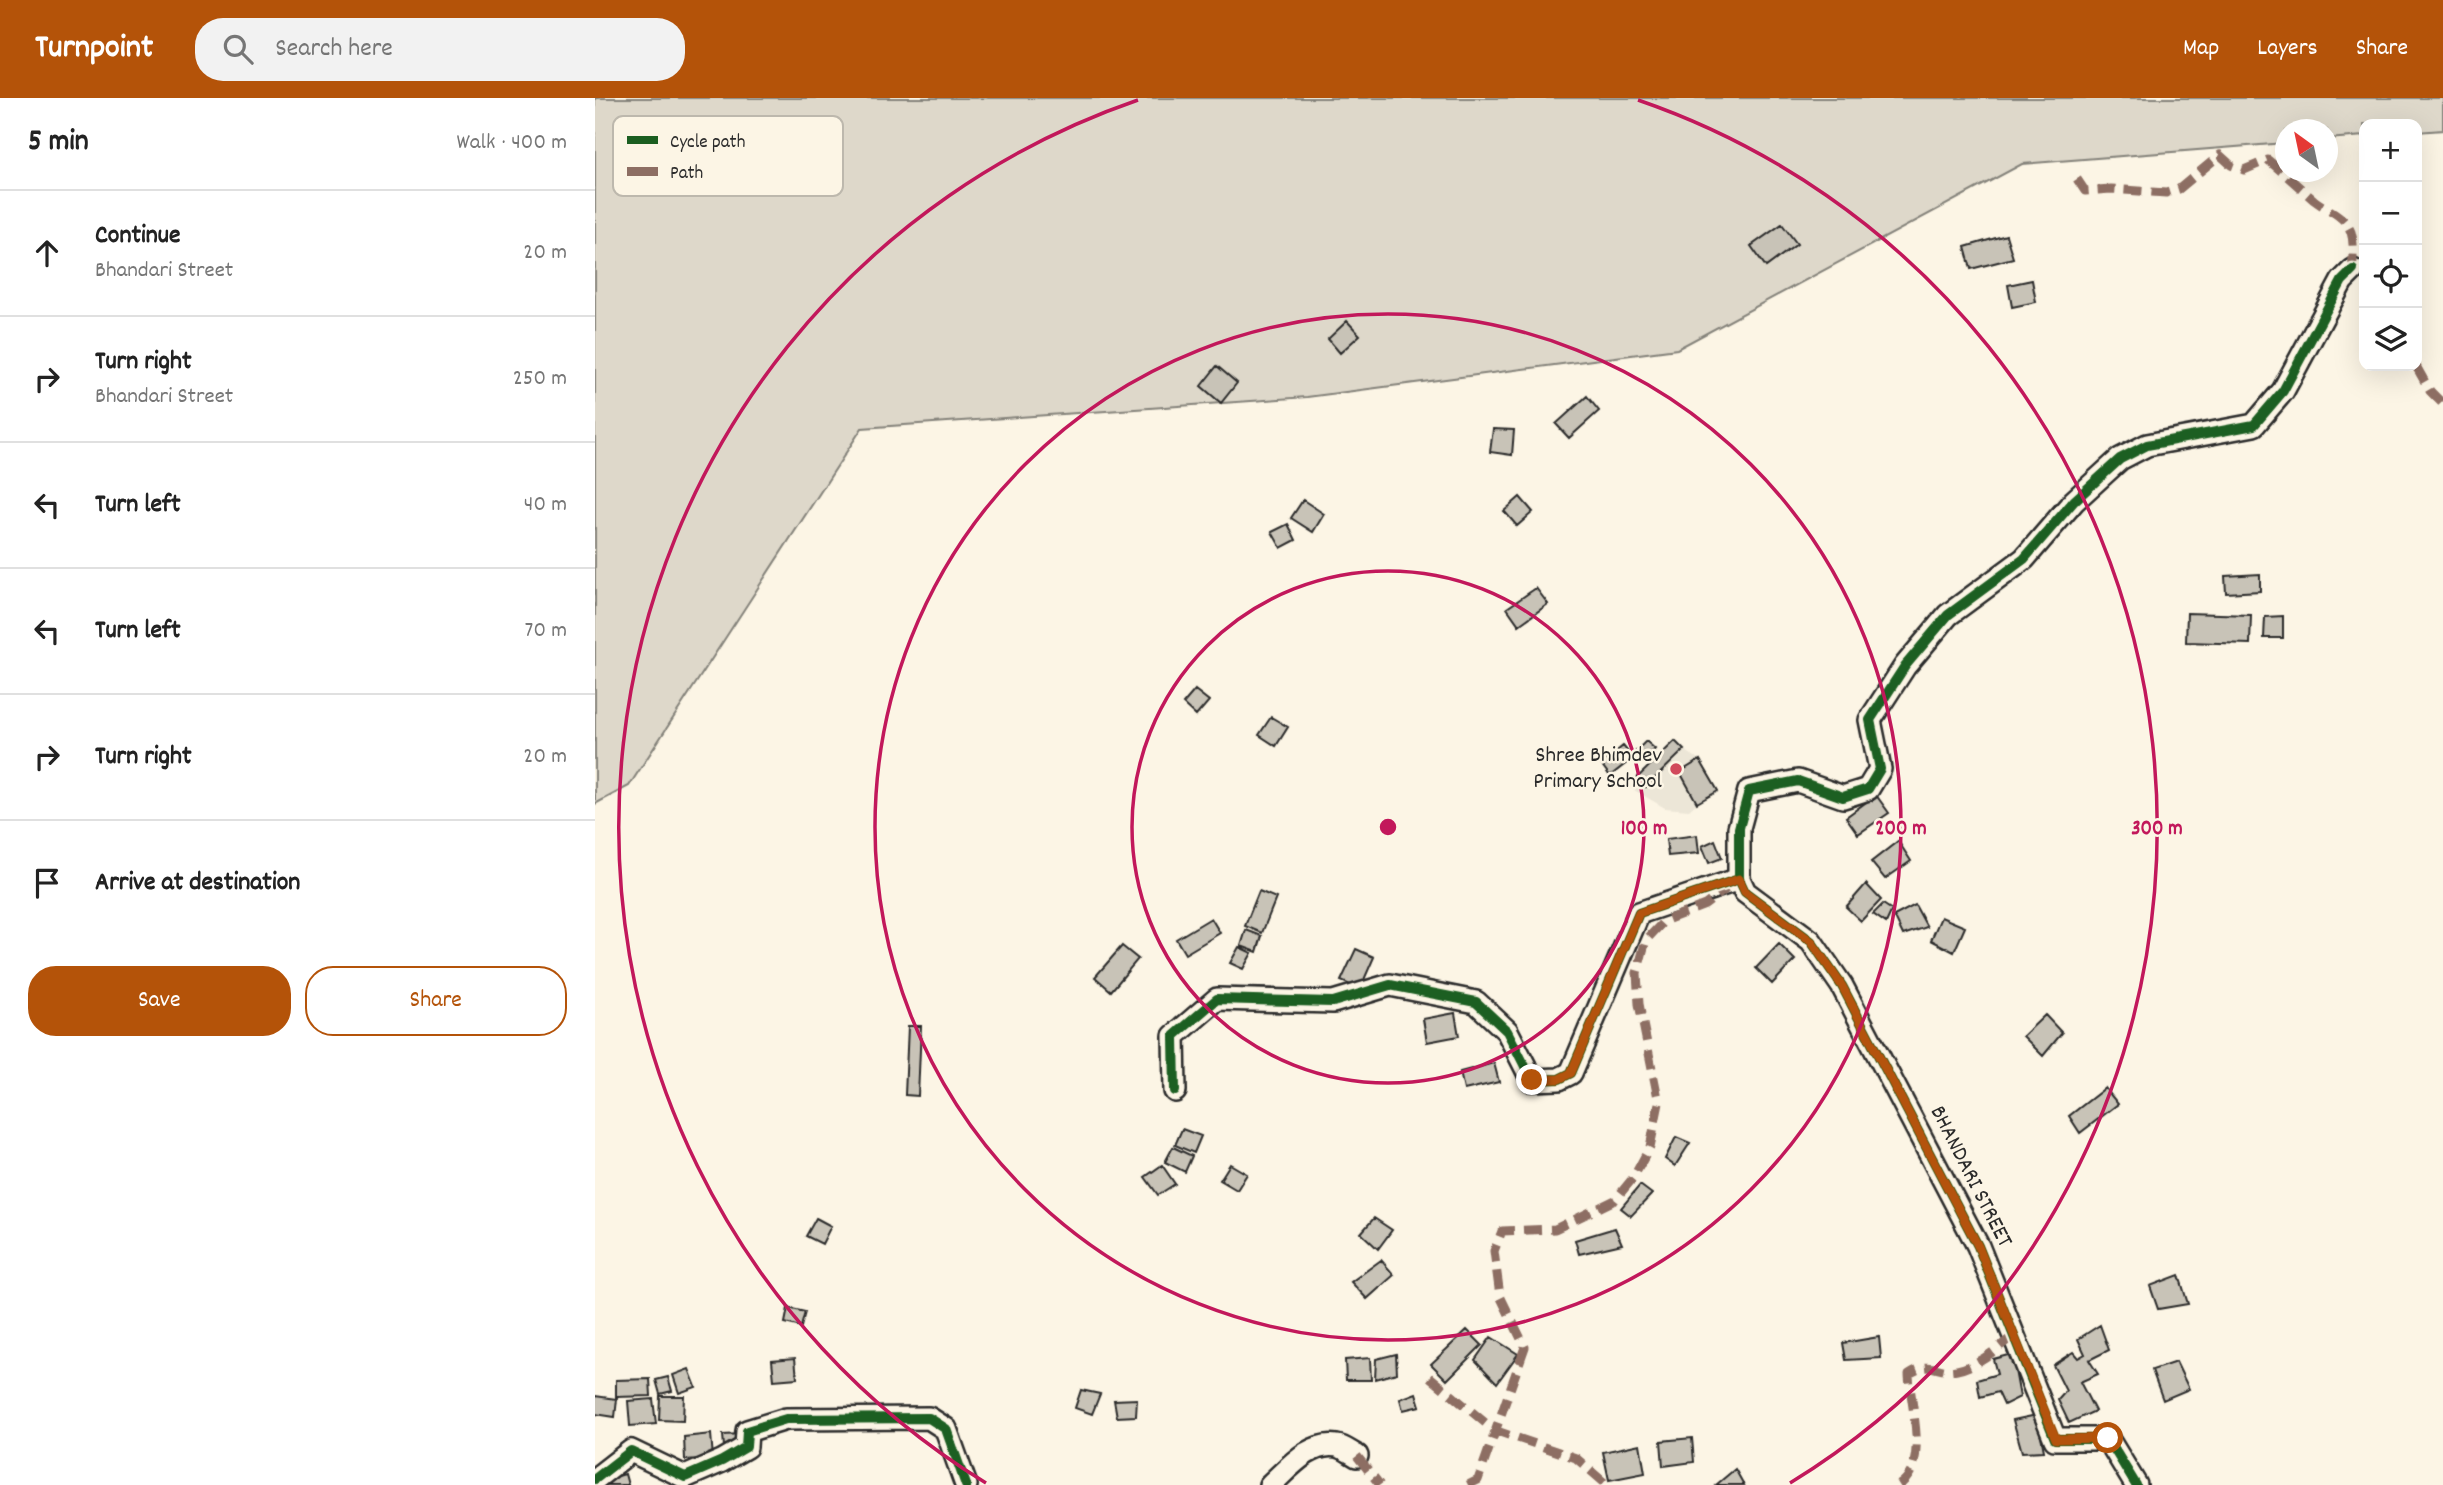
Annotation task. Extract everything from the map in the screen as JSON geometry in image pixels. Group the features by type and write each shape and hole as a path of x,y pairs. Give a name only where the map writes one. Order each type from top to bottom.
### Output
{"street":[{"path":"1175,1091 1174,1036 1217,999 1333,1002 1390,985 1476,1002 1507,1031 1532,1080 1559,1079 1571,1073 1639,913 1739,879 1739,828 1749,790 1798,781 1843,797 1868,789 1880,769 1870,720 1905,666 1948,615 2024,559 2074,501 2120,459 2147,445 2254,425 2283,391 2342,281 2353,270"},
{"name":"BHANDARI STREET","path":"1739,879 1745,892 1811,941 1842,986 1978,1246 2056,1439 2108,1438 2136,1485"},
{"path":"595,1479 631,1451 685,1477 746,1447 747,1431 786,1419 929,1418 946,1429 966,1485"},
{"path":"1271,1485 1292,1464 1323,1446 1339,1446 1357,1456"}],"shaded area":[{"path":"595,98 2443,98 2443,130 2422,132 2422,119 2359,119 2359,136 2338,138 2338,119 2275,119 2275,144 2022,164 1677,349 1307,397 862,428 629,786 595,804"},
{"name":"Shree Bhimdev Primary School","path":"1675,741 1700,760 1718,791 1689,810 1665,808 1629,787"}],"building":[{"path":"1782,224 1797,244 1766,267 1751,246"},
{"path":"2006,235 2013,258 1971,269 1965,247"},
{"path":"2032,280 2036,302 2012,307 2008,285"},
{"path":"1347,321 1360,335 1340,353 1328,339"},
{"path":"1217,366 1237,383 1221,403 1201,386"},
{"path":"1587,396 1599,411 1569,438 1556,424"},
{"path":"1493,429 1514,430 1512,455 1490,452"},
{"path":"1520,497 1533,512 1517,526 1504,511"},
{"path":"1303,500 1324,514 1313,532 1291,518"},
{"path":"1288,524 1296,540 1281,548 1272,532"},
{"path":"2260,574 2260,591 2226,593 2225,576"},
{"path":"1536,588 1548,604 1519,625 1507,608"},
{"path":"2187,613 2251,615 2250,644 2186,642"},
{"path":"2283,616 2283,638 2264,638 2265,617"},
{"path":"1195,690 1209,701 1196,716 1183,704"},
{"path":"1271,717 1288,727 1276,746 1259,735"},
{"path":"1646,741 1655,749 1645,760 1636,751"},
{"path":"1675,741 1684,750 1646,787 1637,778"},
{"path":"1623,746 1633,758 1610,776 1601,764"},
{"path":"1700,760 1718,791 1697,803 1680,772"},
{"path":"1876,795 1889,813 1858,834 1846,817"},
{"path":"1697,835 1699,853 1668,856 1666,839"},
{"path":"1715,840 1722,858 1709,863 1702,846"},
{"path":"1898,841 1911,861 1885,879 1871,862"},
{"path":"1866,884 1881,900 1861,921 1846,907"},
{"path":"1259,891 1276,898 1262,933 1245,926"},
{"path":"1883,904 1892,910 1886,923 1873,914"},
{"path":"1915,905 1927,927 1903,935 1894,916"},
{"path":"1941,917 1965,927 1954,952 1931,940"},
{"path":"1211,918 1220,933 1185,954 1176,939"},
{"path":"1246,930 1262,936 1257,952 1241,946"},
{"path":"1779,944 1795,960 1772,984 1756,968"},
{"path":"1122,946 1138,959 1111,991 1095,977"},
{"path":"1239,947 1252,953 1243,969 1230,963"},
{"path":"1356,949 1374,957 1360,989 1341,981"},
{"path":"1455,1013 1459,1036 1427,1042 1423,1019"},
{"path":"2045,1015 2062,1033 2043,1056 2023,1036"},
{"path":"908,1026 921,1026 918,1096 905,1095"},
{"path":"1494,1063 1499,1082 1464,1090 1460,1072"},
{"path":"2105,1088 2118,1104 2080,1133 2069,1116"},
{"path":"1182,1129 1201,1136 1194,1153 1175,1145"},
{"path":"1676,1137 1690,1143 1675,1166 1665,1159"},
{"path":"1173,1147 1192,1156 1185,1172 1165,1162"},
{"path":"1230,1164 1247,1174 1237,1190 1220,1180"},
{"path":"1162,1165 1175,1184 1158,1195 1145,1177"},
{"path":"1640,1185 1652,1194 1631,1216 1621,1208"},
{"path":"816,1218 831,1226 822,1244 806,1236"},
{"path":"1374,1218 1392,1230 1378,1249 1361,1233"},
{"path":"1615,1228 1622,1244 1579,1254 1575,1240"},
{"path":"1381,1260 1394,1275 1367,1299 1351,1282"},
{"path":"2179,1275 2188,1304 2158,1309 2150,1286"},
{"path":"788,1308 805,1312 801,1327 785,1323"},
{"path":"2100,1325 2109,1350 2089,1360 2098,1374 2080,1382 2095,1411 2069,1423 2058,1400 2066,1391 2053,1365 2073,1352 2078,1358 2085,1354 2078,1339"},
{"path":"1467,1330 1482,1345 1447,1380 1431,1364"},
{"path":"1491,1337 1518,1354 1497,1383 1475,1360"},
{"path":"1879,1337 1881,1358 1846,1360 1843,1343"},
{"path":"1396,1354 1397,1373 1375,1379 1376,1359"},
{"path":"2012,1354 2020,1397 2004,1405 1998,1392 1980,1397 1977,1380 1997,1374 1993,1359"},
{"path":"795,1358 797,1378 774,1380 772,1360"},
{"path":"1370,1358 1371,1380 1346,1380 1345,1360"},
{"path":"2176,1362 2189,1389 2163,1400 2152,1370"},
{"path":"689,1369 696,1387 679,1393 673,1375"},
{"path":"668,1377 672,1391 660,1394 656,1380"},
{"path":"650,1379 651,1396 616,1397 616,1380"},
{"path":"1081,1390 1100,1394 1092,1414 1075,1408"},
{"path":"1416,1393 1420,1406 1403,1410 1400,1399"},
{"path":"595,1396 617,1399 615,1417 595,1414"},
{"path":"660,1396 684,1396 683,1421 659,1420"},
{"path":"653,1399 656,1424 630,1426 628,1401"},
{"path":"1137,1399 1136,1416 1117,1417 1114,1400"},
{"path":"2037,1415 2044,1451 2022,1452 2013,1420"},
{"path":"711,1434 713,1458 685,1460 684,1437"},
{"path":"741,1434 742,1446 724,1447 723,1435"},
{"path":"1692,1438 1694,1462 1663,1466 1661,1441"},
{"path":"1640,1444 1645,1473 1609,1480 1603,1452"},
{"path":"1735,1469 1744,1485 1716,1485"},
{"path":"625,1474 628,1485 602,1485 601,1481"}],"marked path":[{"path":"2077,179 2085,191 2111,189 2166,193 2179,189 2220,155 2231,165 2244,170 2268,160 2314,200 2344,221 2352,237 2353,270 2359,272"},
{"path":"2419,371 2430,391 2443,404"},
{"path":"1468,1485 1478,1480 1525,1347 1500,1296 1494,1251 1502,1231 1555,1229 1615,1200 1633,1178 1650,1147 1659,1103 1639,1004 1637,973 1646,940 1664,921 1705,905 1726,889"},
{"path":"1899,1485 1914,1464 1916,1450 1909,1374 1930,1367 1950,1371 1965,1368 1987,1356 2014,1335"},
{"path":"1430,1377 1494,1430 1576,1458 1607,1485"},
{"path":"1357,1456 1380,1485"}],"cycle path":[{"path":"1175,1091 1174,1036 1217,999 1333,1002 1390,985 1476,1002 1507,1031 1532,1080 1559,1079 1571,1073 1639,913 1739,879 1739,828 1749,791 1798,781 1843,797 1868,789 1880,769 1870,720 1905,666 1948,615 2024,559 2074,501 2120,459 2147,445 2254,425 2283,391 2342,281 2353,270"},
{"path":"1739,879 1745,892 1811,941 1842,986 1978,1246 2055,1439 2108,1439 2136,1485"},
{"path":"595,1479 631,1451 685,1477 746,1447 747,1431 786,1419 929,1418 946,1429 966,1485"}],"place":[{"name":"Shree Bhimdev Primary School","path":"1676,769"}],"route":[{"path":"1532,1080 1559,1079 1571,1073 1639,913 1739,879 1745,892 1811,941 1842,986 1978,1246 2056,1439 2108,1438"}]}
